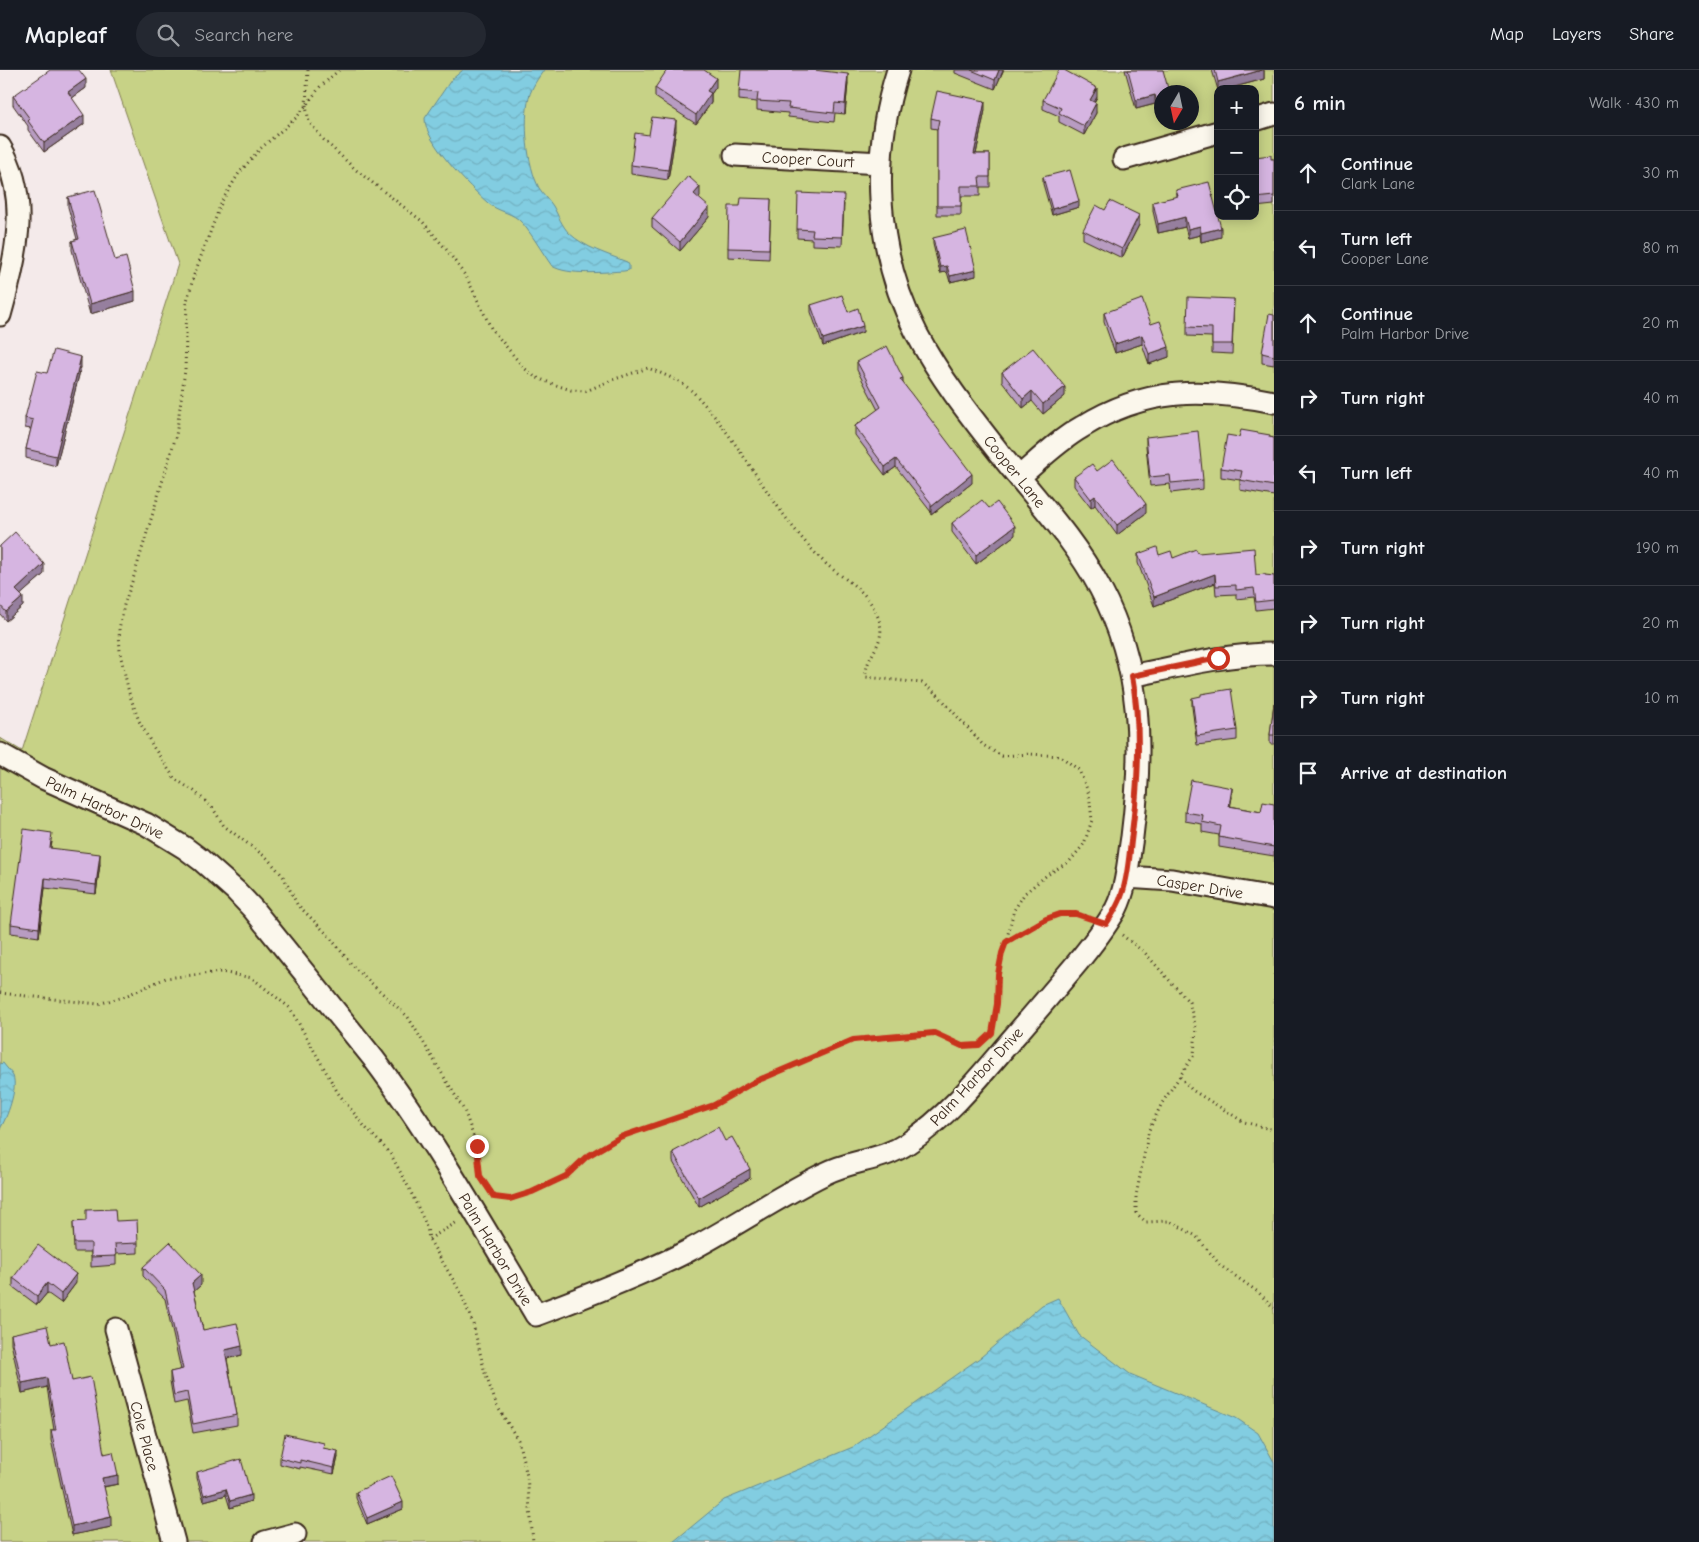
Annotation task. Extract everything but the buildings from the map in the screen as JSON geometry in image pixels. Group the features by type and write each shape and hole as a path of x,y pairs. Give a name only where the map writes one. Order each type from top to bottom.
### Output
{"street":[{"name":"Cooper Lane","path":"898,70 887,110 880,190 886,242 891,266 906,311 925,348 946,382 1067,538 1094,577 1119,629 1132,676 1137,709 1138,767 1126,877"},
{"path":"1259,119 1274,114"},
{"path":"1124,159 1214,133"},
{"path":"0,147 11,170 16,190 18,244 0,315"},
{"name":"Cooper Court","path":"735,155 881,163"},
{"path":"1019,476 1080,427 1138,401 1171,394 1200,392 1229,394 1274,402"},
{"path":"1132,676 1218,658 1274,654"},
{"name":"Palm Harbor Drive","path":"0,754 43,778 146,824 185,848 236,891 373,1058 406,1102 536,1315 640,1274 687,1251 822,1174 847,1165 881,1157 909,1142 936,1121 959,1099 1041,1006 1116,910 1126,877"},
{"name":"Casper Drive","path":"1126,877 1172,880 1274,898"},
{"name":"Cole Place","path":"116,1329 174,1542"},
{"path":"265,1542 295,1534"}],"path":[{"path":"308,70 306,106 309,122 324,140 356,170 422,221 467,278 490,328 523,368 535,377 571,390 586,391 648,368 692,391 721,423 780,510 799,534 824,561 865,594 878,618 881,633 877,648 865,668 866,677 922,683 938,695 984,745 1002,756 1030,754 1060,756 1079,770 1089,794 1092,820 1084,844 1070,860 1047,875 1025,893 1014,910 1001,960 992,1033"},
{"path":"339,70 320,87 297,117 260,149 239,173 222,202 194,274 187,301 185,370 176,436 124,605 119,629 120,653 129,693 139,721 154,748 175,779 194,791 212,807 224,826 267,858 283,876 297,904 327,934 353,966 408,1016 464,1110 477,1146 480,1176 494,1197 510,1199 532,1192 566,1176 586,1157 620,1137 714,1105 754,1082 853,1040 934,1033 962,1046 979,1045 986,1039"},
{"path":"1006,942 1046,919 1060,914 1076,914 1106,924 1128,939 1145,953 1189,1002 1196,1028 1194,1055 1162,1103 1150,1130 1136,1196 1136,1213 1146,1222 1170,1221 1196,1236 1220,1266 1258,1292 1274,1308"},
{"path":"0,994 98,1004 123,997 166,978 221,972 252,978 290,1008 338,1093 365,1127 390,1153 416,1203 427,1227 429,1238 461,1293 473,1324 485,1373 497,1406 518,1440 527,1476 533,1542"},
{"path":"1180,1077 1192,1090 1244,1122 1274,1130"}],"green space":[{"path":"111,70 1274,70 1274,1542 0,1542 0,738 22,751 178,264"}],"water":[{"path":"463,70 544,70 537,79 529,97 526,119 527,143 535,179 569,233 589,247 627,262 629,270 577,272 552,266 531,234 518,219 488,203 449,164 432,139 425,118 451,80"},
{"path":"3,1063 13,1076 14,1088 9,1111 0,1129 0,1064"},
{"path":"1058,1298 1079,1335 1130,1374 1236,1418 1258,1433 1274,1462 1274,1542 673,1542 724,1500 853,1447 981,1357 1042,1305"}],"route":[{"path":"477,1146 480,1176 494,1197 510,1199 532,1192 566,1176 586,1157 620,1137 714,1105 754,1082 853,1040 934,1033 962,1046 979,1045 992,1033 997,1004 998,974 1006,942 1053,915 1076,914 1106,924 1116,910 1126,877 1138,767 1137,709 1132,676 1218,658"}]}
